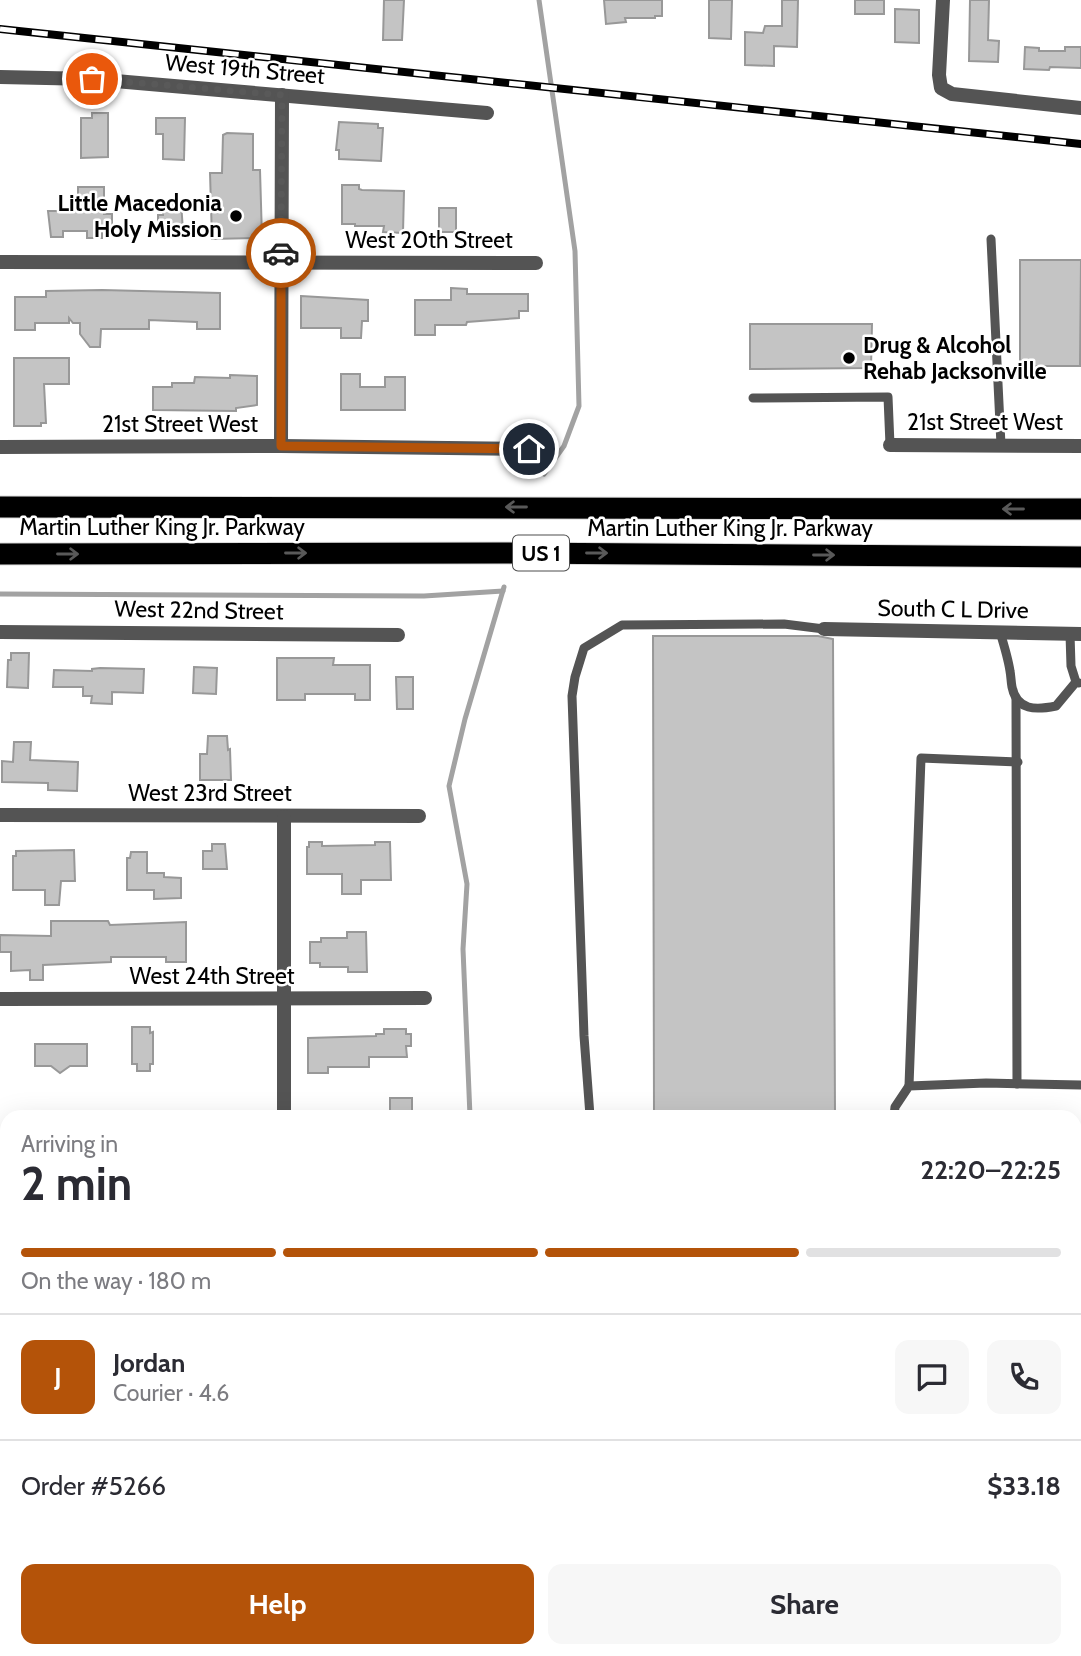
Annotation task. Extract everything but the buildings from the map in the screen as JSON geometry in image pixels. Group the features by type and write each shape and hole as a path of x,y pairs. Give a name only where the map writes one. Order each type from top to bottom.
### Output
{"highway":[{"name":"Martin Luther King Jr. Parkway","path":"0,507 1081,509"},
{"name":"Martin Luther King Jr. Parkway","path":"0,554 502,553 1081,557"}],"street":[{"path":"943,0 939,75 941,88 952,94 1081,108"},
{"name":"West 19th Street","path":"0,77 92,79 487,113"},
{"path":"281,446 282,95"},
{"name":"West 20th Street","path":"0,262 536,263"},
{"name":"21st Street West","path":"890,444 1081,446"},
{"name":"21st Street West","path":"0,447 529,449"},
{"name":"South C L Drive","path":"824,629 1076,634"},
{"name":"West 22nd Street","path":"0,632 398,635"},
{"name":"West 23rd Street","path":"0,815 419,816"},
{"path":"284,1110 285,817"},
{"name":"West 24th Street","path":"0,999 425,999"}],"lane":[{"path":"991,239 1001,445"},
{"path":"752,398 888,397 890,444"},
{"path":"590,1110 584,1036 572,696 584,648 622,625 784,624 824,629"},
{"path":"1000,632 1016,699 1017,1084"},
{"path":"1016,699 1024,707 1038,709 1056,706 1078,683 1071,666 1076,634"},
{"path":"895,1110 909,1086 921,758 1018,762"},
{"path":"909,1086 1081,1086"}],"waterway":[{"path":"539,0 575,251 579,406 564,446 544,474"},
{"path":"470,1110 463,949 467,884 449,786 465,719 504,587"},
{"path":"0,594 424,596 503,591"}],"railway":[{"path":"0,29 1081,144"}],"way so far":[{"path":"92,79 282,95 281,253"}],"place":[{"name":"Little Macedonia Holy Mission","path":"236,216"},
{"name":"Drug & Alcohol Rehab Jacksonville","path":"849,358"}],"route":[{"path":"281,253 281,446 529,449"}]}
